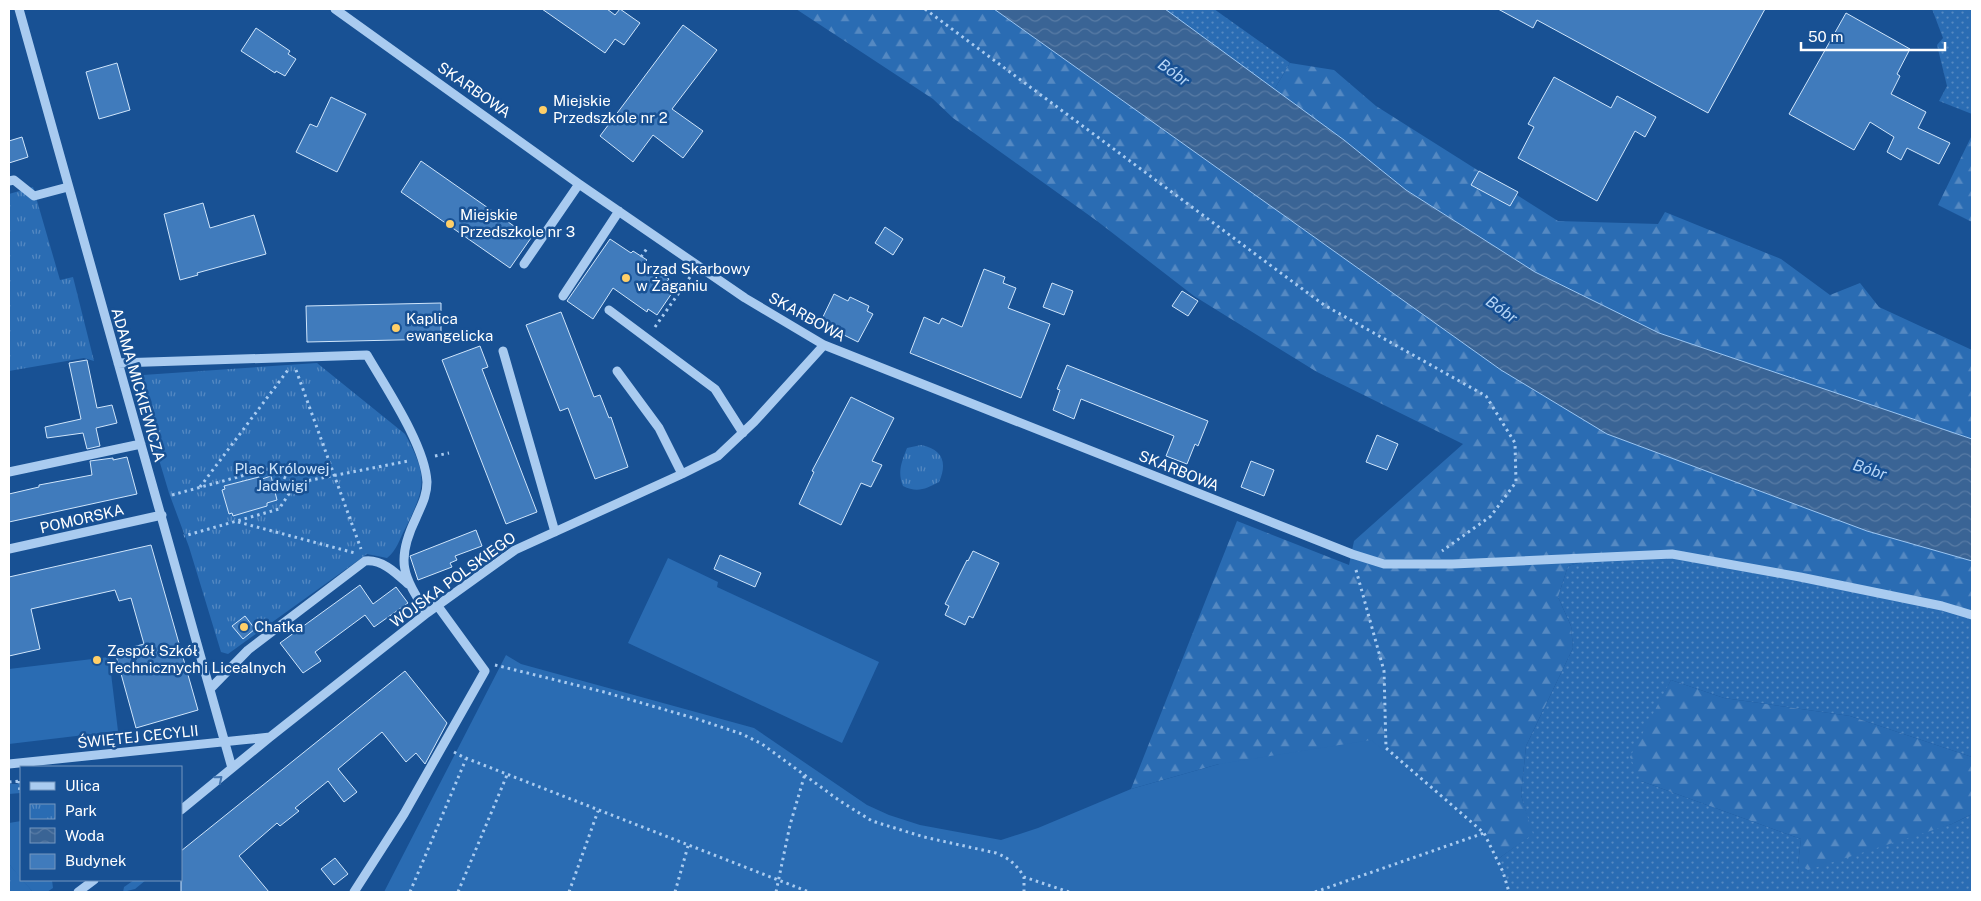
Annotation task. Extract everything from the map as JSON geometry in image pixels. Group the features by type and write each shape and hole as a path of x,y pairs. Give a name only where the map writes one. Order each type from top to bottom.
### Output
{"street":[{"name":"ADAMA MICKIEWICZA","path":"19,9 232,768"},
{"name":"SKARBOWA","path":"334,9 579,184 745,298 824,345 1352,554 1384,564 1463,564 1672,554 1800,577 1942,606 1972,615"},
{"path":"9,182 14,180 34,196 68,187"},
{"path":"524,264 579,184"},
{"path":"563,296 619,211"},
{"path":"609,310 715,389 743,433"},
{"name":"WOJSKA POLSKIEGO","path":"182,809 427,613 515,550 718,456 743,433 824,345"},
{"path":"503,351 555,532"},
{"path":"118,363 367,355 400,410 422,458 426,474 426,494 423,505 408,534 404,548 404,563 408,584"},
{"path":"616,371 658,428 682,474"},
{"path":"9,472 141,444"},
{"name":"POMORSKA","path":"9,549 162,515"},
{"path":"211,688 248,650 365,561 370,560 381,563 408,584 427,613"},
{"path":"354,892 404,814 485,671 438,605"},
{"name":"ŚWIĘTEJ CECYLII","path":"9,764 270,737"},
{"path":"78,892 93,881"}],"path":[{"path":"925,9 1324,305 1486,396 1516,443 1516,482 1491,516 1424,564"},
{"path":"641,257 648,247"},
{"path":"648,338 690,276"},
{"path":"199,487 294,363 363,555 236,521"},
{"path":"172,495 267,469 296,483 422,458"},
{"path":"184,536 279,509 296,483"},
{"path":"1352,554 1384,671 1386,748 1484,833 1503,872 1509,892"},
{"path":"485,671 494,664 503,666 604,692 742,734 762,744 840,801 872,820 924,837 1007,857 1018,866 1024,877 1024,892"},
{"path":"443,746 466,759 598,812 809,892"},
{"path":"410,892 466,759"},
{"path":"776,892 790,825 805,774"},
{"path":"458,892 507,775"},
{"path":"9,782 20,781 20,793"},
{"path":"568,892 598,812"},
{"path":"1315,892 1484,833"},
{"path":"675,892 688,846"},
{"path":"1024,877 1069,892"}],"green space":[{"path":"796,9 994,9 1501,370 1607,434 1867,531 1972,561 1972,613 1682,552 1602,556 1568,566 1558,597 1571,626 1573,648 1526,746 1521,795 1533,834 1498,859 1484,833 1219,764 1131,789 1237,521 1349,565 1354,541 1463,444 1317,372 1194,296 1097,221 953,118 933,99"},
{"path":"1165,9 1214,9 1290,63 1274,90"},
{"path":"1932,9 1972,9 1972,114 1939,101 1947,86 1937,45 1943,38"},
{"path":"1290,63 1334,70 1376,106 1558,221 1658,224 1665,212 1781,259 1830,295 1860,283 1879,307 1972,350 1972,439 1659,333 1535,272 1406,190 1344,140 1274,90"},
{"path":"1972,135 1972,222 1938,205"},
{"path":"33,187 60,280 73,277 94,361 84,358 9,371 9,194"},
{"name":"Plac Królowej Jadwigi","path":"317,363 405,434 421,471 422,482 417,502 398,545 387,558 367,554 228,654 221,652 189,547 169,493 140,396 143,375"},
{"path":"921,445 938,453 943,463 943,468 939,482 917,490 903,486 900,476 903,457 907,448"},
{"path":"1648,552 1972,613 1972,757 1850,716 1724,698 1671,680 1659,704 1641,781 1801,839 1798,864 1952,824 1972,814 1972,892 1508,892 1498,859 1532,834 1521,795 1526,746 1573,648 1571,626 1558,597 1568,566 1602,556"},
{"path":"668,558 718,582 717,587 879,662 842,743 628,643"},
{"path":"506,655 521,664 754,728 867,805 889,815 920,825 1001,840 1038,828 1131,789 1219,764 1371,740 1484,833 1498,859 1508,892 384,892"},
{"path":"109,657 118,731 9,744 9,669"},
{"path":"1671,680 1724,698 1850,716 1972,757 1972,814 1952,824 1808,870 1798,864 1801,839 1641,781 1630,757"},
{"path":"9,784 20,784 20,793 9,794"},
{"path":"20,821 20,878 9,864 9,823"},
{"path":"9,864 20,877 20,881 24,881 33,892 9,892"},
{"path":"23,881 52,881 53,888 47,892 33,892"},
{"path":"133,881 145,881 135,889 123,892 124,887"}],"water":[{"name":"Bóbr","path":"994,9 1165,9 1344,140 1406,190 1535,272 1659,333 1972,439 1972,561 1867,531 1607,434 1501,370"}],"building":[{"path":"542,9 607,9 615,15 620,9 640,23 624,45 615,39 605,53"},
{"path":"1498,9 1765,9 1708,113 1537,20 1533,28"},
{"path":"1846,13 1910,49 1897,74 1900,76 1891,94 1926,112 1918,128 1950,143 1939,164 1907,148 1901,160 1887,152 1894,137 1870,122 1854,150 1789,114"},
{"path":"683,25 717,50 672,109 703,131 683,158 653,135 633,162 600,136"},
{"path":"256,28 290,51 288,54 296,59 285,76 276,71 275,73 241,51"},
{"path":"117,63 130,110 99,119 86,72"},
{"path":"1554,77 1611,108 1617,96 1656,117 1645,137 1635,131 1597,201 1518,158 1534,127 1528,124"},
{"path":"331,97 366,114 337,172 296,152 310,124 317,127"},
{"path":"22,137 28,157 9,163 9,141"},
{"path":"421,161 531,238 510,268 401,192"},
{"path":"1479,171 1518,192 1510,206 1471,185"},
{"path":"203,203 210,228 254,215 266,254 197,273 198,275 180,280 164,214"},
{"path":"885,227 903,239 893,255 875,243"},
{"name":"Urząd Skarbowy w Żaganiu","path":"610,239 631,253 633,251 647,260 645,262 648,266 669,279 665,284 674,290 657,315 648,309 647,312 613,288 593,319 567,301"},
{"path":"984,269 1005,277 1003,283 1016,288 1008,308 1050,324 1021,398 910,353 924,317 939,324 942,318 962,327"},
{"path":"1052,283 1073,291 1064,315 1043,307"},
{"path":"1182,291 1198,301 1188,316 1172,306"},
{"path":"834,294 848,301 850,297 869,306 867,311 873,314 858,342 820,323"},
{"path":"441,303 441,339 307,342 306,306"},
{"path":"561,312 594,397 600,395 609,418 611,417 628,467 595,479 568,408 560,411 526,325"},
{"path":"480,346 488,367 482,369 537,512 506,524 442,360"},
{"path":"87,360 97,408 112,405 117,423 96,428 100,446 87,449 83,433 47,438 45,427 81,419 69,363"},
{"path":"1067,365 1208,421 1198,446 1195,444 1187,464 1166,456 1174,436 1081,399 1074,419 1053,410 1060,390 1057,389"},
{"path":"851,397 894,418 872,461 882,465 871,487 861,483 841,525 799,504 814,472 812,471"},
{"path":"1377,435 1398,444 1387,470 1366,462"},
{"path":"127,457 137,494 9,522 9,494 39,487 39,485 92,475 90,461"},
{"path":"1251,461 1274,470 1264,496 1241,487"},
{"path":"271,476 277,500 267,503 267,506 233,516 232,513 229,514 222,490 225,489 224,486 259,477 259,480"},
{"path":"476,530 482,546 455,556 457,560 450,563 452,567 418,580 410,556"},
{"path":"151,545 198,710 136,728 115,652 144,644 131,598 119,601 115,590 31,609 40,649 9,656 9,577"},
{"path":"973,551 999,563 973,618 969,616 965,625 945,615 949,606 945,604"},
{"path":"720,555 761,573 755,587 714,569"},
{"path":"360,585 373,604 396,587 408,603 374,627 365,615 315,652 321,661 303,673 280,643"},
{"name":"Chatka","path":"245,616 255,629 243,639 232,626"},
{"path":"405,671 447,723 425,764 416,753 406,762 382,732 338,769 357,792 344,802 328,781 295,808 299,811 280,826 277,823 239,856 269,892 181,892 182,850"},
{"path":"335,858 348,874 334,885 321,869"}],"place":[{"name":"Miejskie Przedszkole nr 2","path":"543,110"},
{"name":"Miejskie Przedszkole nr 3","path":"450,224"},
{"name":"Urząd Skarbowy w Żaganiu","path":"626,278"},
{"name":"Kaplica ewangelicka","path":"396,328"},
{"name":"Chatka","path":"244,627"},
{"name":"Zespół Szkół Technicznych i Licealnych","path":"97,660"}]}
